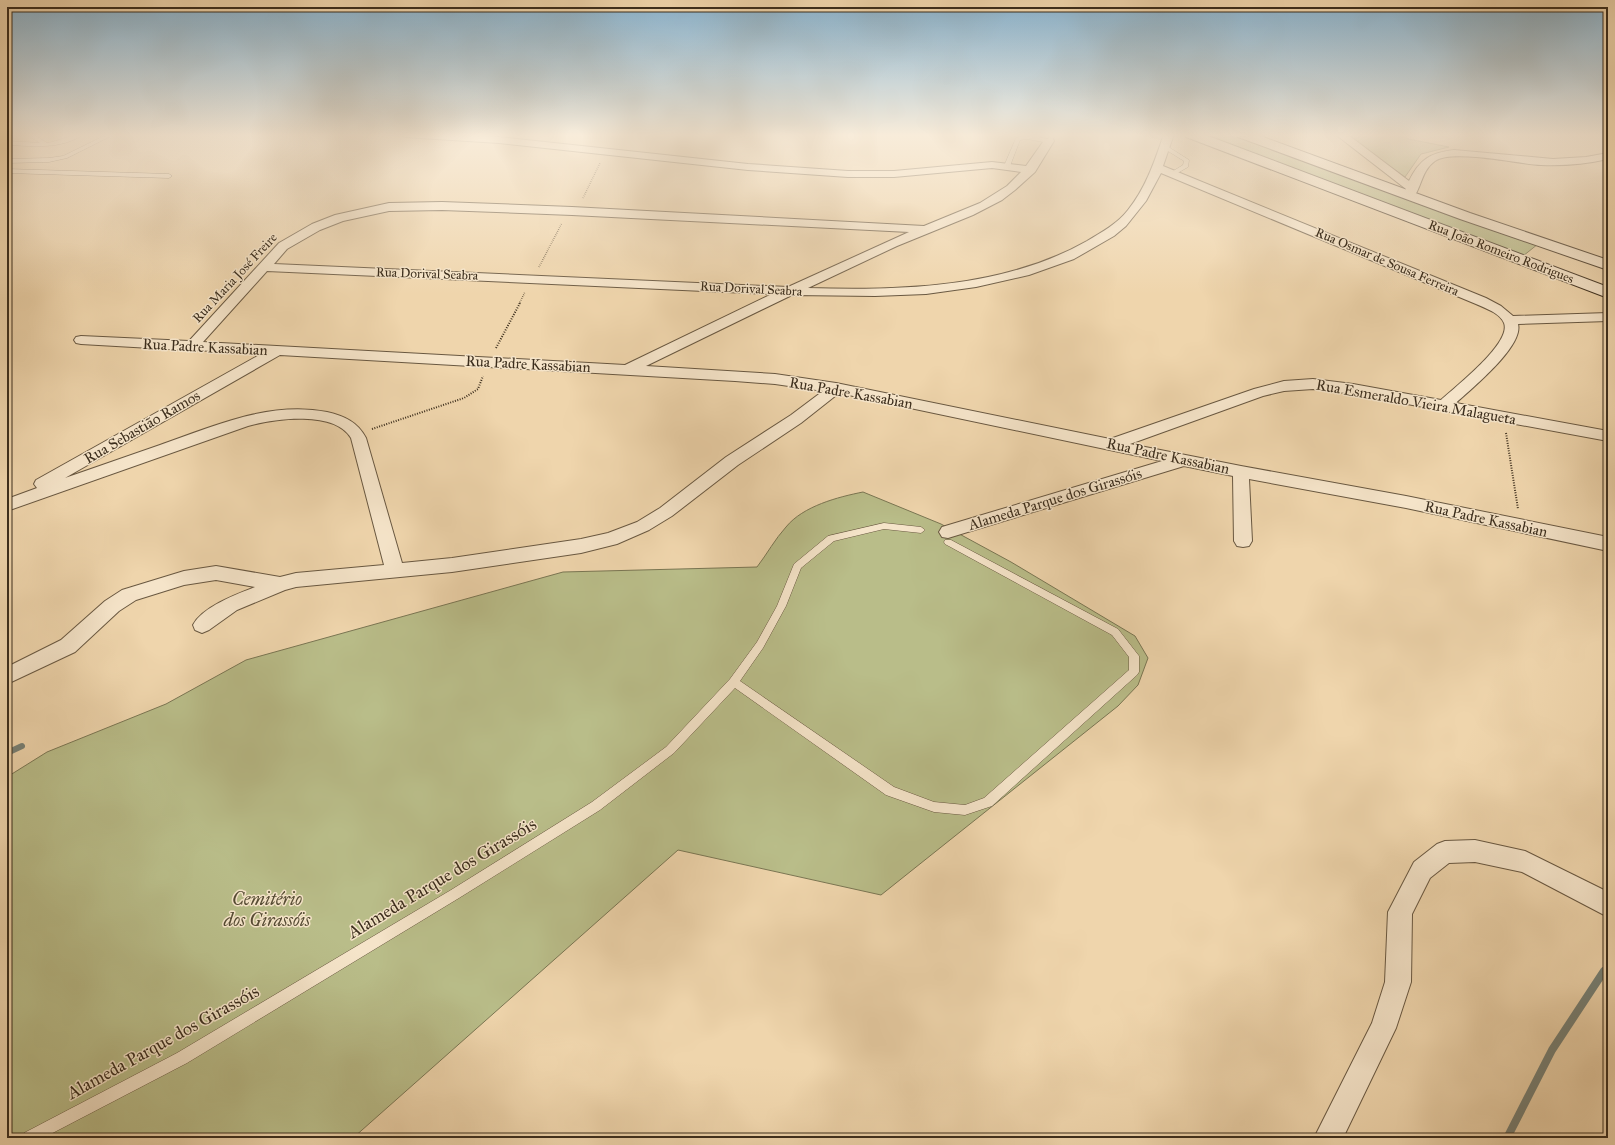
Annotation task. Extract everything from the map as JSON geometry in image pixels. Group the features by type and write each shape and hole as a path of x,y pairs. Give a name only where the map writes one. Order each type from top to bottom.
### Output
{"street":[{"path":"627,369 923,229 970,211 995,199 1012,187"},
{"name":"Rua Dorival Seabra","path":"263,267 787,292 865,292 940,289 994,281 1040,268 1081,251 1111,233 1133,212 1149,187"},
{"name":"Rua Osmar de Sousa Ferreira","path":"1204,187 1481,302 1494,308 1509,320"},
{"name":"Rua João Romeiro Rodrigues","path":"1332,187 1608,293"},
{"path":"1400,187 1608,265"},
{"path":"1407,187 1411,191"},
{"path":"1411,191 1413,187"},
{"name":"Rua Maria José Freire","path":"192,347 283,246 316,227 366,211 416,206 572,211 923,229"},
{"path":"1581,282 1592,260"},
{"path":"1509,320 1608,317"},
{"path":"1445,405 1498,356 1512,331 1513,326 1509,320"},
{"name":"Rua Padre Kassabian","path":"81,340 192,347 490,361 775,379 836,388 1112,444 1240,472 1406,502 1608,544"},
{"name":"Rua Sebastião Ramos","path":"7,504 276,350"},
{"name":"Rua Esmeraldo Vieira Malagueta","path":"1112,444 1259,392 1284,386 1313,384 1353,389 1445,405 1608,436"},
{"path":"202,625 230,605 281,584 334,576 452,565 581,546 612,538 643,526 666,512 732,461 796,419 836,388"},
{"path":"7,504 216,430 250,420 276,415 299,414 330,418 346,424 356,434 365,459 395,571"},
{"name":"Alameda Parque dos Girassóis","path":"948,537 1185,460"},
{"path":"1240,472 1243,541"},
{"path":"7,676 68,646 112,606 129,595 142,590 198,574 216,573 281,584"},
{"path":"1328,1138 1383,1028 1398,982 1400,912 1422,870 1445,852 1475,851 1525,862 1608,904"}],"lane":[{"name":"Alameda Parque dos Girassóis","path":"29,1138 182,1058 455,894 596,806 670,750 734,682 760,645 781,606 797,566 831,538 884,526 921,530"},
{"path":"734,682 890,792 934,807 965,810 988,802 1134,672 1134,656 1116,632 948,537"}],"path":[{"path":"356,434 464,398 478,389 490,361 562,223 582,198 588,187"},
{"path":"1503,416 1520,526"}],"green space":[{"path":"1342,187 1385,187 1538,244 1523,256"},
{"name":"Cemitério dos Girassóis","path":"863,492 941,524 1011,562 1135,636 1148,658 1138,685 1118,706 881,895 678,850 353,1138 7,1138 7,777 47,752 166,704 246,660 563,572 757,567 782,532 802,513 832,500"}],"waterway":[{"path":"7,753 22,746"},
{"path":"1507,1138 1552,1050 1604,971"}]}
